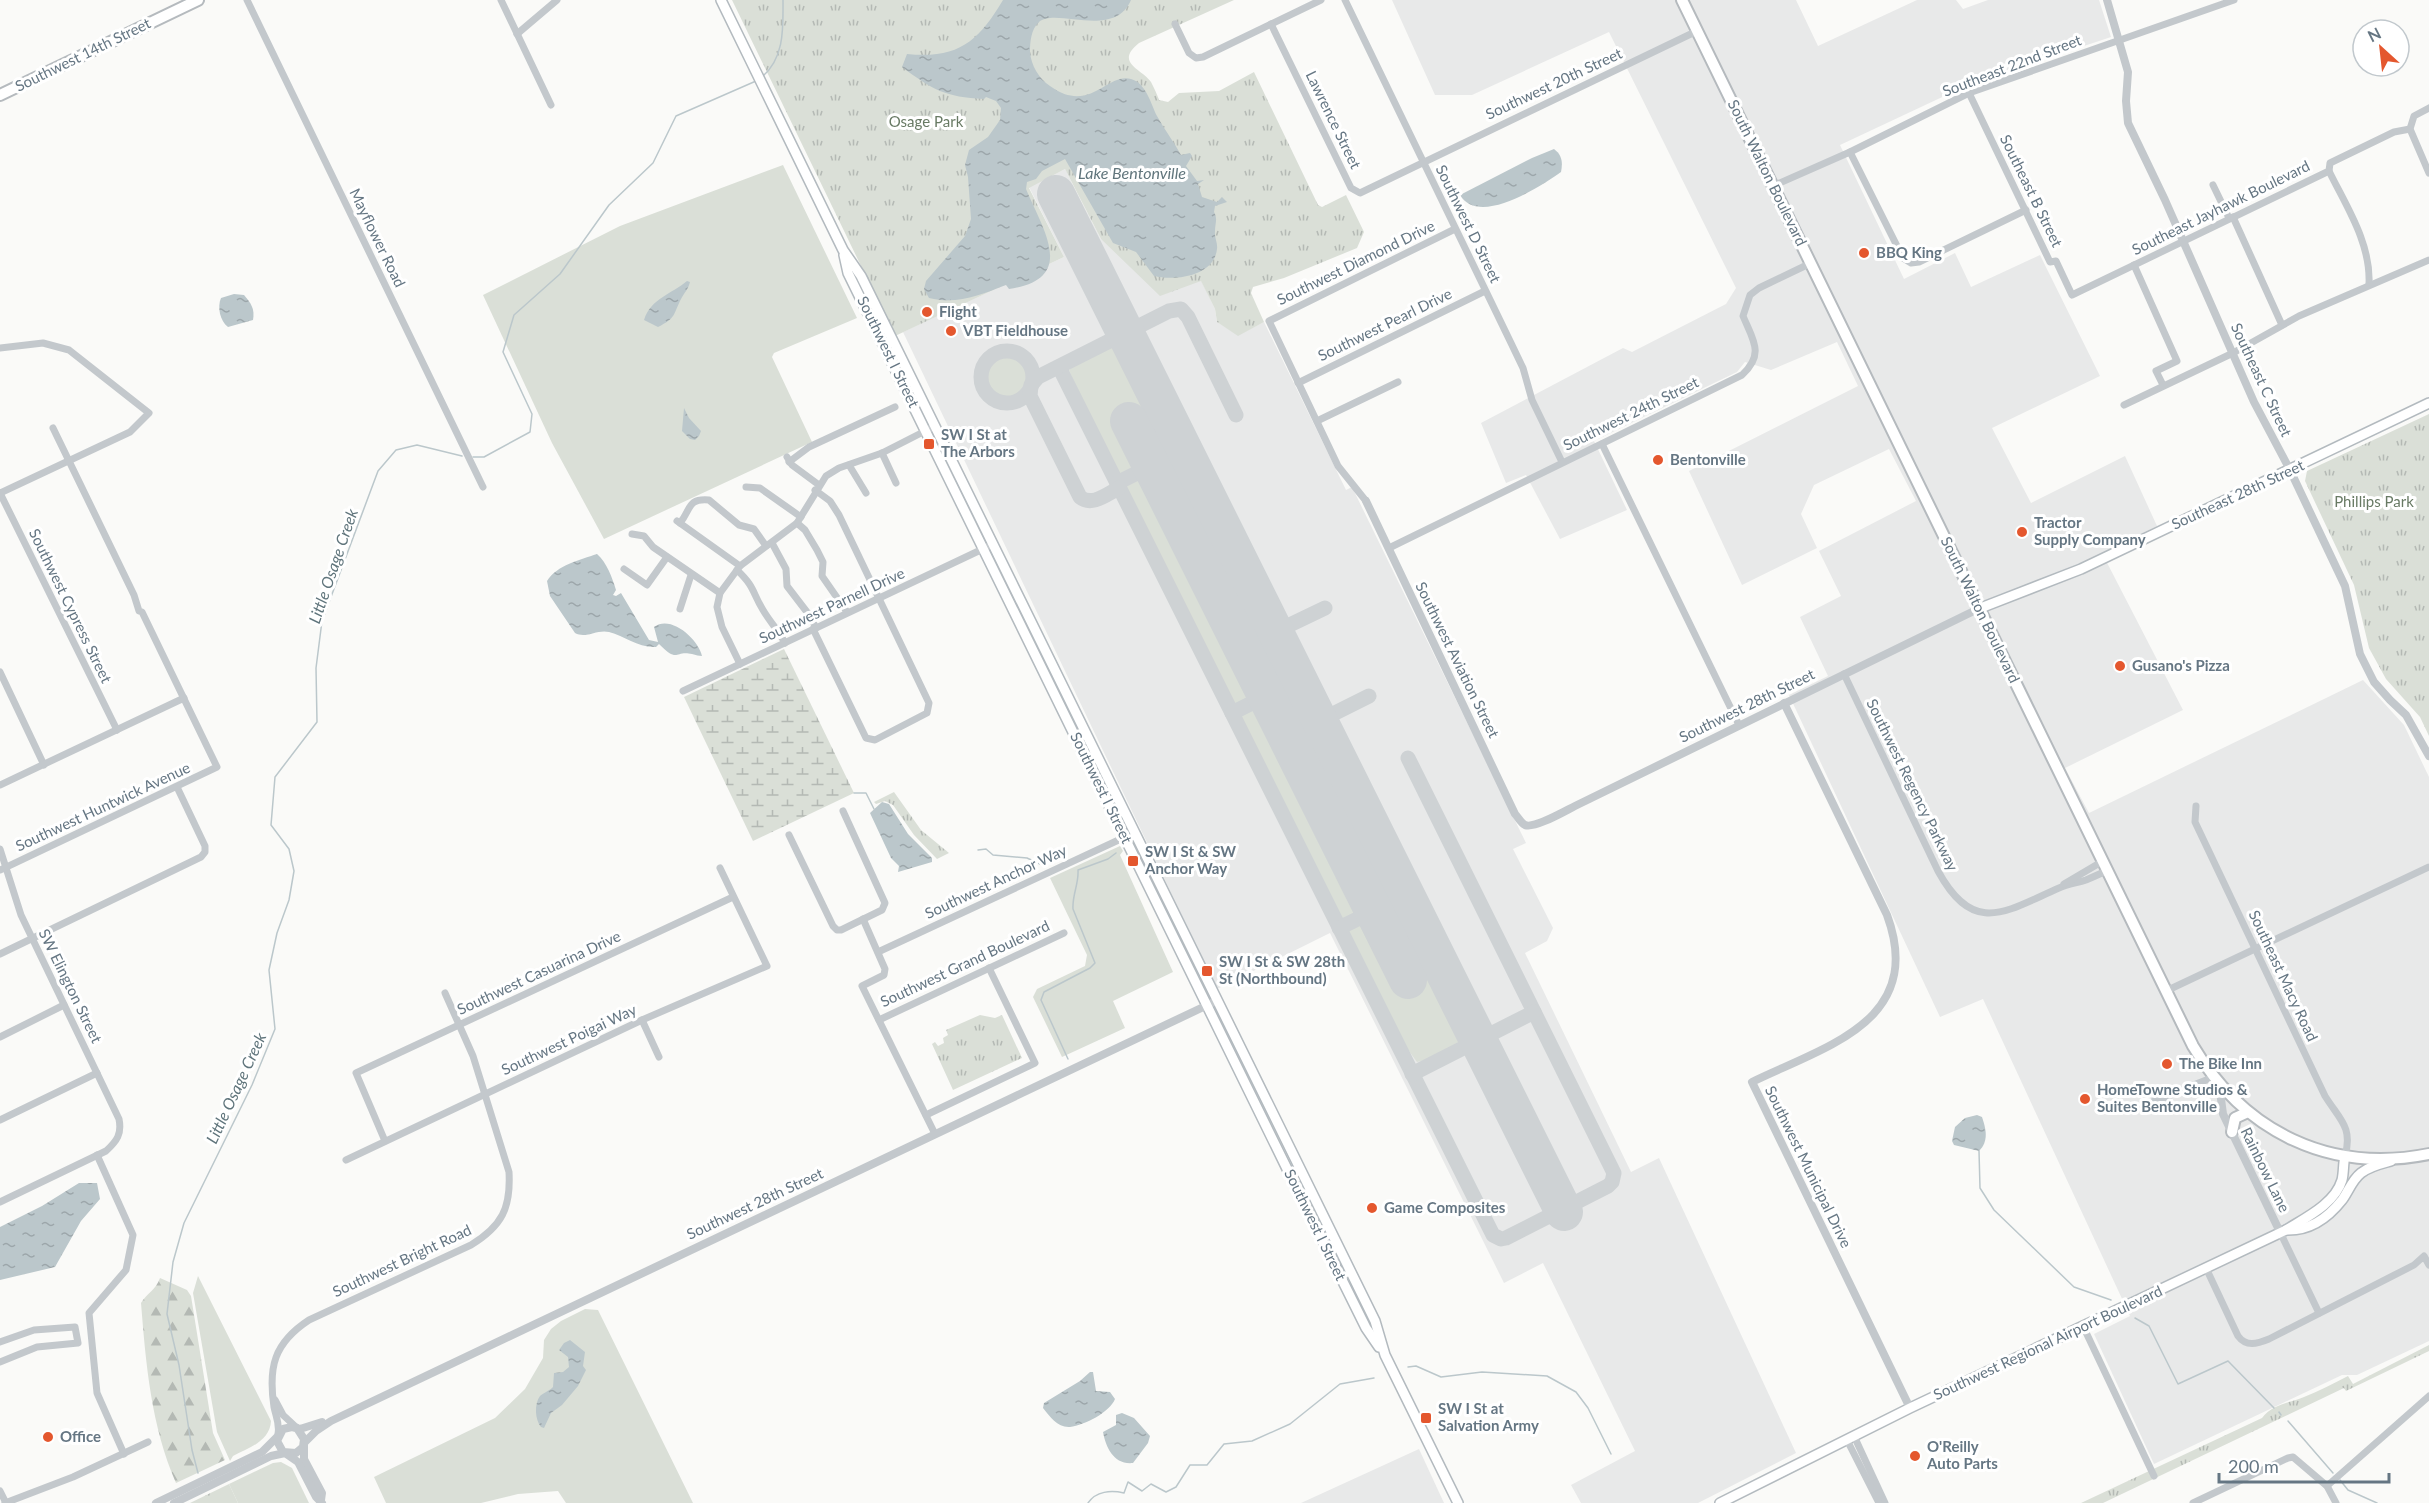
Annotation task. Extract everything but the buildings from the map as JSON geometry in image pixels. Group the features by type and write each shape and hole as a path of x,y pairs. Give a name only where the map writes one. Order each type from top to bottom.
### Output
{"main road":[{"name":"Southwest 14th Street","path":"0,95 198,0"},
{"name":"Southwest I Street","path":"721,0 843,250 848,273 931,428 1212,1003"},
{"name":"South Walton Boulevard","path":"1682,0 2193,1046 2217,1081 2248,1112 2273,1130 2295,1141 2324,1152 2381,1160 2429,1154"},
{"name":"Southeast 28th Street","path":"1978,609 2081,569 2429,404"},
{"name":"Southwest I Street","path":"989,546 1125,837 1375,1321 1385,1355 1458,1503"},
{"path":"2232,1132 2235,1118 2248,1112"},
{"name":"Southwest Regional Airport Boulevard","path":"1720,1503 1910,1408 2283,1231 2318,1210 2332,1196 2341,1182 2344,1156"},
{"path":"2283,1231 2302,1230 2325,1218 2342,1200 2359,1174 2371,1167 2402,1158"}],"street":[{"name":"Mayflower Road","path":"247,0 483,487"},
{"path":"501,0 551,105"},
{"path":"517,34 557,0"},
{"path":"1175,24 1189,53 1196,58 1203,57 1321,0"},
{"name":"Southwest D Street","path":"1345,0 1523,368 1532,400 1562,462"},
{"name":"Southeast C Street","path":"2107,0 2128,72 2126,100 2128,123 2184,241 2254,402 2290,470 2345,586 2360,654 2374,681 2406,715 2429,756"},
{"name":"Southeast 22nd Street","path":"1773,186 1850,152 1969,93 2234,0"},
{"name":"Lawrence Street","path":"1271,24 1351,188 1360,193 1422,161"},
{"name":"Southwest 20th Street","path":"1422,161 1697,31"},
{"name":"Southeast B Street","path":"1969,93 2050,262 2056,261 2072,295"},
{"name":"Southeast Jayhawk Boulevard","path":"2072,295 2328,171 2330,163 2410,125 2414,116 2429,108"},
{"path":"2410,125 2429,173"},
{"path":"1850,152 1903,258 1911,263 1918,262 2026,210"},
{"path":"2328,171 2363,242 2370,272 2369,285"},
{"path":"2213,185 2282,325"},
{"name":"Southwest Diamond Drive","path":"1298,383 1269,321 1455,229"},
{"path":"2124,405 2233,353 2282,325 2429,260"},
{"name":"Southwest 24th Street","path":"1389,548 1742,375 1751,368 1756,357 1755,343 1743,316 1750,295 1759,288 1810,263"},
{"path":"2134,265 2177,361 2156,371 2163,386"},
{"name":"Southwest Pearl Drive","path":"1298,383 1485,291"},
{"path":"0,348 43,342 69,350 149,413 130,432 0,493"},
{"path":"1317,421 1398,382"},
{"path":"1298,383 1338,466 1366,501"},
{"path":"785,643 779,631 762,610 752,586 738,568 678,522 691,504 699,500 709,500 739,525 754,529 769,544 786,569 788,588 810,616 866,738 875,740 924,716 929,708 929,703 834,507 788,459 895,407"},
{"path":"0,785 184,698 142,612 140,603 134,595 53,428"},
{"path":"740,664 717,607 720,593 738,568 799,520 826,476 882,453 931,428"},
{"path":"1602,444 1738,725"},
{"path":"882,453 896,483"},
{"path":"849,465 866,493"},
{"path":"746,487 760,488 799,520 823,562 822,576 847,612"},
{"name":"Southwest Cypress Street","path":"0,493 117,730"},
{"name":"Southwest Aviation Street","path":"1366,501 1515,814 1523,824 1528,826"},
{"path":"632,534 644,536 648,542 691,575 720,593"},
{"name":"Southwest Parnell Drive","path":"682,691 989,546"},
{"path":"624,569 647,585 667,557"},
{"path":"680,609 691,575"},
{"name":"Southwest 28th Street","path":"1528,826 1554,816 1978,609"},
{"path":"0,672 44,765"},
{"name":"Southwest Regency Parkway","path":"1844,674 1934,863 1945,884 1956,898 1974,910 1999,913 2020,906 2062,886 2081,873 2105,866"},
{"name":"Southwest Huntwick Avenue","path":"3,869 217,767 184,698"},
{"name":"Southwest Municipal Drive","path":"1784,702 1887,915 1896,944 1897,961 1894,977 1883,1002 1859,1028 1752,1082 1910,1408"},
{"path":"0,954 201,857 205,852 205,846 177,787"},
{"name":"Southeast Macy Road","path":"2196,806 2195,822 2325,1096 2348,1131 2349,1141 2344,1156"},
{"path":"789,835 833,926 841,930 885,908 885,900 843,811"},
{"name":"Southwest Anchor Way","path":"878,952 1125,837"},
{"name":"SW Elington Street","path":"0,849 3,869 21,915 119,1119 120,1133 115,1143 97,1155"},
{"path":"2166,991 2429,867"},
{"path":"720,868 734,897"},
{"name":"Southwest Poigai Way","path":"346,1160 642,1020 766,966 734,897"},
{"name":"Southwest Casuarina Drive","path":"385,1142 356,1073 734,897"},
{"path":"863,920 885,969 884,975 862,986 935,1134"},
{"name":"Southwest Grand Boulevard","path":"879,1020 1064,933"},
{"path":"926,1115 1035,1063 989,968"},
{"name":"Southwest Bright Road","path":"278,1436 279,1424 271,1384 272,1364 293,1330 309,1320 471,1245 488,1235 498,1224 506,1208 510,1191 509,1172 486,1094 460,1025 445,993"},
{"name":"Southwest 28th Street","path":"304,1443 331,1421 1212,1003"},
{"path":"0,1037 64,1005"},
{"path":"642,1020 659,1057"},
{"path":"0,1120 97,1073"},
{"path":"2133,1111 2153,1102 2164,1101 2173,1094 2217,1081"},
{"name":"Rainbow Lane","path":"2217,1081 2223,1114 2283,1231"},
{"path":"0,1202 97,1155 133,1235 126,1270 88,1313 97,1393 124,1454"},
{"path":"2283,1231 2319,1313"},
{"path":"2206,1269 2238,1336 2247,1343 2254,1344 2269,1339 2415,1264 2424,1256 2429,1265"},
{"path":"2083,1326 2154,1476"},
{"path":"0,1342 33,1330 75,1327 78,1343 37,1347 0,1362"},
{"path":"77,1335 90,1334"},
{"path":"2327,1486 2429,1395"},
{"name":"Southwest Bright Road","path":"275,1400 283,1415 297,1428"},
{"name":"Southwest 28th Street","path":"297,1428 331,1421"},
{"path":"156,1503 262,1452 284,1429 297,1428 303,1435 304,1459 322,1493 322,1502"},
{"path":"278,1436 278,1445 298,1462 316,1497 322,1502"},
{"path":"1850,1438 1879,1503"},
{"path":"1850,1438 1885,1503"},
{"path":"0,1491 6,1503 73,1477 148,1442"},
{"path":"174,1503 271,1456 296,1453 304,1443"},
{"path":"2193,1503 2288,1458 2297,1459 2327,1486 2336,1503"}],"shaded area":[{"path":"1392,0 1796,0 1818,46 1917,0 1956,0 1963,9 1988,0 2099,0 2111,37 1970,84 1840,145 1904,279 1955,253 1971,287 2040,255 2100,376 1992,428 2031,503 2125,456 2157,526 2102,553 2183,710 2065,768 2089,813 2363,680 2404,725 2429,777 2429,1341 2357,1375 2342,1375 2154,1464 2094,1334 2130,1316 1983,999 1940,1017 1789,695 1828,676 1800,617 1841,596 1819,551 1916,501 1889,449 1814,485 1801,514 1817,548 1742,585 1689,471 1858,386 1837,342 1771,370 1745,362 1737,372 1594,441 1627,510 1560,539 1526,475 1506,483 1481,423 1623,348 1632,352 1726,304 1736,288 1609,32 1472,95 1435,95"},
{"path":"1065,169 1101,239 1201,280 1215,309 1217,322 1238,335 1264,322 1346,490 1352,487 1526,843 1513,849 1553,928 1547,941 1525,953 1631,1172 1659,1158 1796,1453 1698,1503 1581,1503 1571,1485 1635,1451 1543,1263 1504,1283 1330,933 1217,989 903,332 1064,257 1029,187"},
{"path":"1419,1449 1444,1503 1301,1503"}],"green space":[{"name":"Osage Park","path":"732,0 1234,0 1139,43 1132,50 1129,61 1151,82 1159,100 1168,102 1179,93 1219,91 1254,72 1318,205 1322,207 1346,195 1364,232 1357,248 1284,278 1253,287 1251,293 1264,322 1238,336 1217,322 1215,309 1201,281 1160,296 1101,239 1065,169 1029,188 1064,257 895,336"},
{"path":"783,165 857,318 774,353 772,357 812,442 604,539 552,443 483,295 620,226"},
{"path":"1106,347 1118,349 1132,367 1463,1027 1464,1036 1443,1053 1417,1062 1401,1040 1082,402 1069,370 1081,360"},
{"path":"1007,356 1022,362 1028,377 1022,392 1007,398 992,392 986,377 992,362"},
{"name":"Phillips Park","path":"2429,414 2429,736 2420,717 2386,679 2369,648 2354,585 2305,481 2307,471"},
{"path":"784,649 854,793 753,841 684,697"},
{"path":"894,792 921,830 949,853 937,859 914,835 893,805 885,801 876,804 874,802"},
{"path":"1120,846 1123,851 1120,855 1173,972 1113,1001 1125,1028 1062,1057 1033,997 1037,989 1085,966 1087,955 1050,878"},
{"path":"980,1015 995,1018 1002,1015 1022,1058 953,1090 932,1044 935,1042 938,1046 944,1043 943,1038 948,1035 946,1030"},
{"path":"198,1276 271,1421 270,1428 263,1439 233,1456 230,1461 217,1432 193,1293"},
{"path":"160,1278 187,1290 191,1296 213,1433 225,1460 176,1483 155,1417 141,1303"},
{"path":"585,1309 598,1310 693,1503 566,1503 558,1491 518,1494 481,1503 386,1503 374,1477 495,1418 525,1389 543,1358 544,1340 551,1329 561,1321"},
{"path":"2429,1345 2429,1351 2346,1391 2344,1388 2103,1503 2081,1503 2262,1418 2276,1407 2310,1395 2348,1376 2353,1384"},
{"path":"281,1462 292,1468 309,1503 238,1503 229,1484 273,1463"},
{"path":"229,1484 238,1503 190,1503"}],"water":[{"name":"Lake Bentonville","path":"1003,0 1131,0 1123,12 1112,18 1099,21 1047,18 1039,22 1034,28 1031,40 1032,62 1042,80 1064,94 1087,95 1122,78 1131,79 1141,85 1181,155 1190,153 1192,156 1186,166 1197,181 1204,180 1198,184 1202,197 1217,202 1222,197 1227,202 1215,206 1217,249 1209,266 1192,275 1182,277 1154,276 1136,252 1113,243 1065,159 1042,171 1036,179 1027,182 1026,189 1050,251 1049,264 1043,275 1030,284 1009,289 1006,285 959,300 929,298 924,289 926,281 965,236 971,219 965,165 969,150 988,137 1000,120 1001,108 996,101 986,97 984,99 971,98 940,91 902,67 907,54 940,54 965,45 985,27"},
{"path":"1554,149 1561,159 1561,172 1525,194 1510,201 1481,207 1469,204 1460,195 1532,158"},
{"path":"687,281 690,282 688,287 671,318 658,327 644,320 657,301"},
{"path":"234,294 244,295 249,301 253,309 253,320 228,327 221,318 220,302 221,298"},
{"path":"684,408 689,418 701,431 695,440 690,439 682,431"},
{"path":"597,554 611,575 616,590 613,595 621,593 649,640 658,642 654,627 661,624 676,626 690,636 702,656 686,653 673,655 659,644 656,647 643,646 609,632 583,635 575,633 550,596 547,581 551,575 563,567"},
{"path":"882,802 889,804 908,834 932,858 932,862 898,872 899,866 891,858 870,813"},
{"path":"1977,1115 1982,1117 1985,1130 1984,1143 1979,1151 1954,1145 1952,1141 1955,1127 1965,1118"},
{"path":"79,1183 97,1183 100,1199 81,1221 55,1267 0,1280 0,1227 42,1206"},
{"path":"570,1340 585,1352 583,1366 586,1370 578,1386 562,1405 551,1413 544,1428 537,1420 537,1403 540,1396 553,1387 554,1373 563,1372 569,1367 568,1357 559,1350 564,1343"},
{"path":"1093,1372 1096,1391 1110,1392 1115,1399 1112,1404 1103,1413 1083,1424 1066,1427 1058,1424 1043,1408 1044,1403 1080,1381"},
{"path":"1122,1413 1134,1418 1150,1436 1148,1443 1133,1463 1121,1461 1112,1454 1103,1432 1116,1425 1116,1415"}],"waterway":[{"name":"Little Osage Creek","path":"762,77 770,69 779,51 783,0"},
{"name":"Little Osage Creek","path":"473,457 484,457 530,432 532,414 503,352 514,315 560,274 609,205 653,163 676,116 756,81"},
{"name":"Little Osage Creek","path":"198,1473 192,1450 179,1365 167,1314 173,1262 184,1223 252,1085 275,1029 269,970 277,933 289,900 294,871 289,849 271,825 275,777 317,722 316,668 322,621 378,471 396,450 417,445 462,456"},
{"path":"854,793 866,793 874,809"},
{"path":"978,850 986,849 993,855 1027,858 1040,864"},
{"path":"1068,1059 1041,1000 1044,992 1090,968 1095,963 1073,909 1078,870 1108,859 1116,853"},
{"path":"1979,1151 1980,1188 1994,1210 2074,1287 2111,1300"},
{"path":"2135,1318 2149,1326 2178,1384 2228,1361 2274,1408"},
{"path":"1408,1367 1416,1366 1441,1377 1482,1372 1547,1376 1576,1392 1588,1408 1611,1454"},
{"path":"1088,1503 1095,1496 1104,1492 1124,1493 1128,1482 1142,1491 1151,1484 1166,1492 1176,1487 1190,1465 1207,1465 1224,1444 1252,1441 1290,1424 1340,1384 1374,1378"},
{"path":"2288,1421 2333,1473"},
{"path":"2340,1480 2348,1490 2377,1503"}],"taxiway":[{"path":"1119,488 1094,500 1089,501 1080,497 1030,396 1031,385 1038,377 1169,311 1181,309 1188,317 1236,415"},
{"path":"1007,351 1017,353 1025,359 1031,367 1033,377 1031,387 1025,395 1017,401 1007,403 997,401 989,395 983,387 981,377 983,367 989,359 997,353 1007,351"},
{"path":"1059,367 1493,1235 1501,1239 1608,1186 1612,1182 1614,1173 1408,758"},
{"path":"1117,483 1151,466"},
{"path":"1275,632 1325,608"},
{"path":"1232,713 1266,696"},
{"path":"1287,737 1369,696"},
{"path":"1339,928 1374,911"},
{"path":"1412,1074 1534,1012"}],"runway":[{"path":"1056,194 1564,1212"},
{"path":"1129,421 1408,980"}],"place":[{"name":"BBQ King","path":"1864,253"},
{"name":"Flight","path":"927,312"},
{"name":"VBT Fieldhouse","path":"951,331"},
{"name":"SW I St at The Arbors","path":"929,444"},
{"name":"Bentonville","path":"1658,460"},
{"name":"Tractor Supply Company","path":"2022,532"},
{"name":"Gusano's Pizza","path":"2120,666"},
{"name":"SW I St & SW Anchor Way","path":"1133,861"},
{"name":"SW I St & SW 28th St (Northbound)","path":"1207,971"},
{"name":"The Bike Inn","path":"2167,1064"},
{"name":"HomeTowne Studios & Suites Bentonville","path":"2085,1099"},
{"name":"Game Composites","path":"1372,1208"},
{"name":"SW I St at Salvation Army","path":"1426,1418"},
{"name":"Office","path":"48,1437"},
{"name":"O'Reilly Auto Parts","path":"1915,1456"}]}
